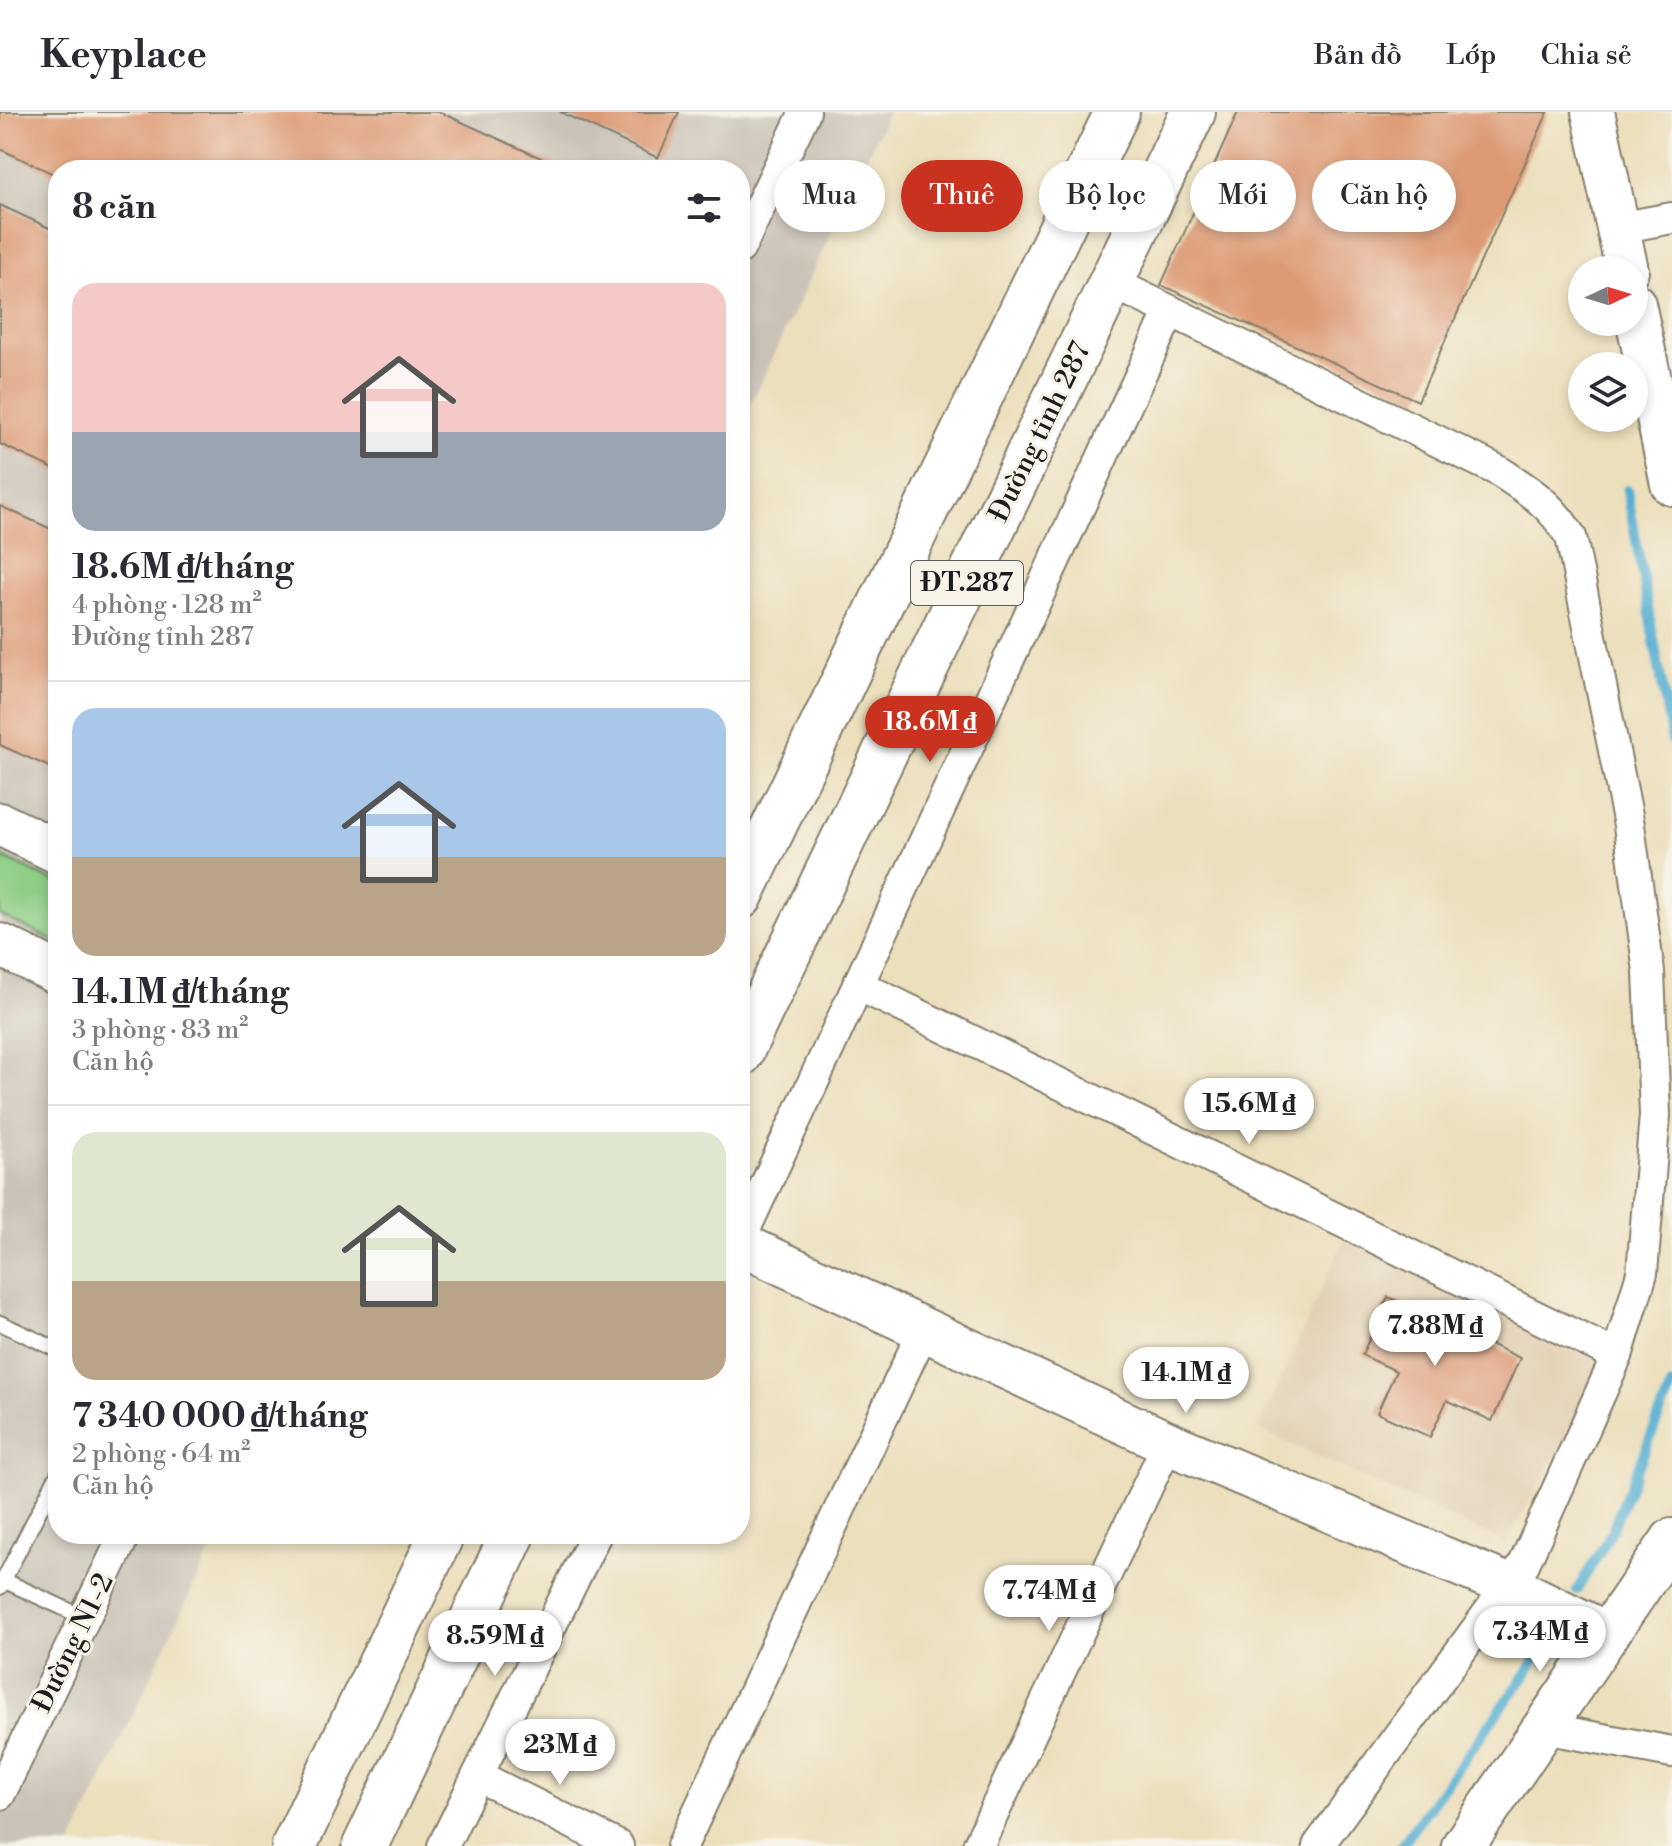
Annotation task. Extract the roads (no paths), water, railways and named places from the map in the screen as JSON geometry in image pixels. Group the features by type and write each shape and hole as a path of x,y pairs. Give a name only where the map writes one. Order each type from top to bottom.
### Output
{"main road":[{"name":"ĐT.287","path":"750,876 1117,112"},
{"name":"Đường tỉnh 287","path":"750,1033 1193,112"},
{"path":"294,1846 437,1544"},
{"path":"365,1846 508,1544"}],"street":[{"path":"750,227 805,112"},
{"path":"1593,112 1624,256"},
{"path":"1618,228 1672,218"},
{"path":"1111,282 1497,470 1557,514 1571,537 1629,825 1649,972 1655,1115 1652,1166 1642,1273 1617,1356 1524,1564 1318,1846"},
{"path":"750,1220 1170,311"},
{"path":"1641,336 1672,484"},
{"path":"0,824 48,847"},
{"path":"0,945 48,968"},
{"path":"858,985 1617,1356"},
{"path":"750,1247 1168,1443 1510,1586 1608,1634"},
{"path":"682,1846 924,1329"},
{"path":"978,1846 1168,1443"},
{"path":"1463,1846 1672,1540"},
{"name":"Đường N1-2","path":"0,1794 120,1544"},
{"path":"443,1846 591,1544"},
{"path":"1544,1728 1672,1752"},
{"path":"478,1776 618,1846"}],"lane":[{"path":"0,1323 48,1345"},
{"path":"48,1493 2,1583 85,1618"}],"waterway":[{"path":"1627,490 1672,740"},
{"path":"1577,1590 1610,1535 1672,1385"},
{"path":"1401,1846 1542,1649"}]}
